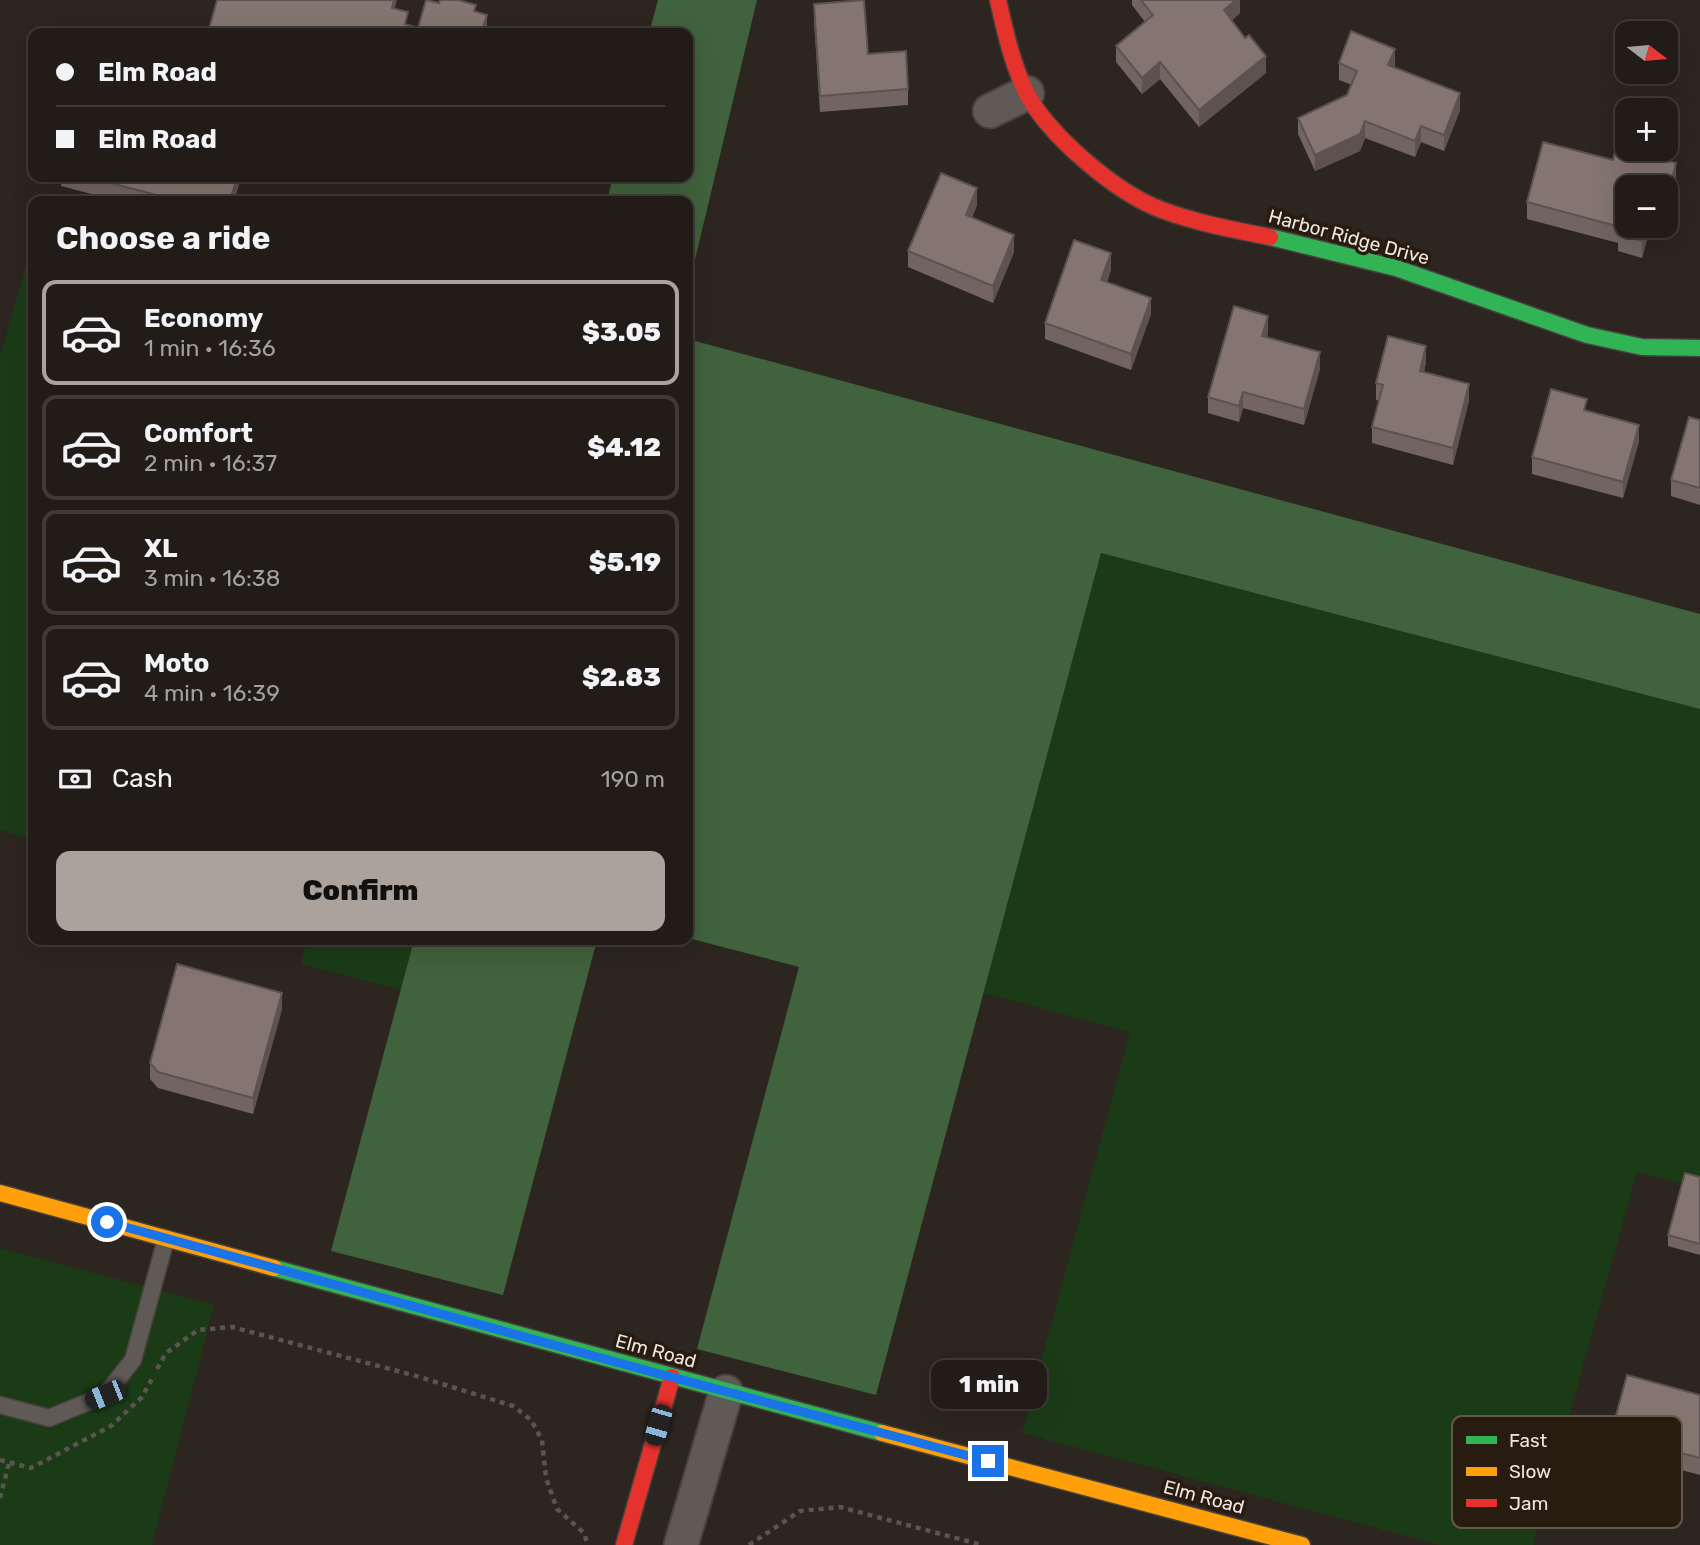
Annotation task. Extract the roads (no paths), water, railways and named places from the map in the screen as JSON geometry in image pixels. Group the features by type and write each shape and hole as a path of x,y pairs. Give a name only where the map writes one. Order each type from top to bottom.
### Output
{"street":[{"name":"Harbor Ridge Drive","path":"998,0 1011,55 1027,93 1044,119 1076,153 1118,186 1159,209 1209,225 1396,268 1587,335 1642,346 1700,348"},
{"path":"990,111 1027,93"},
{"name":"Elm Road","path":"0,1193 726,1392 1302,1545"},
{"path":"624,1545 672,1377"},
{"path":"681,1545 726,1392"}],"lane":[{"path":"0,1405 49,1418 105,1395 133,1360 166,1238"}]}
